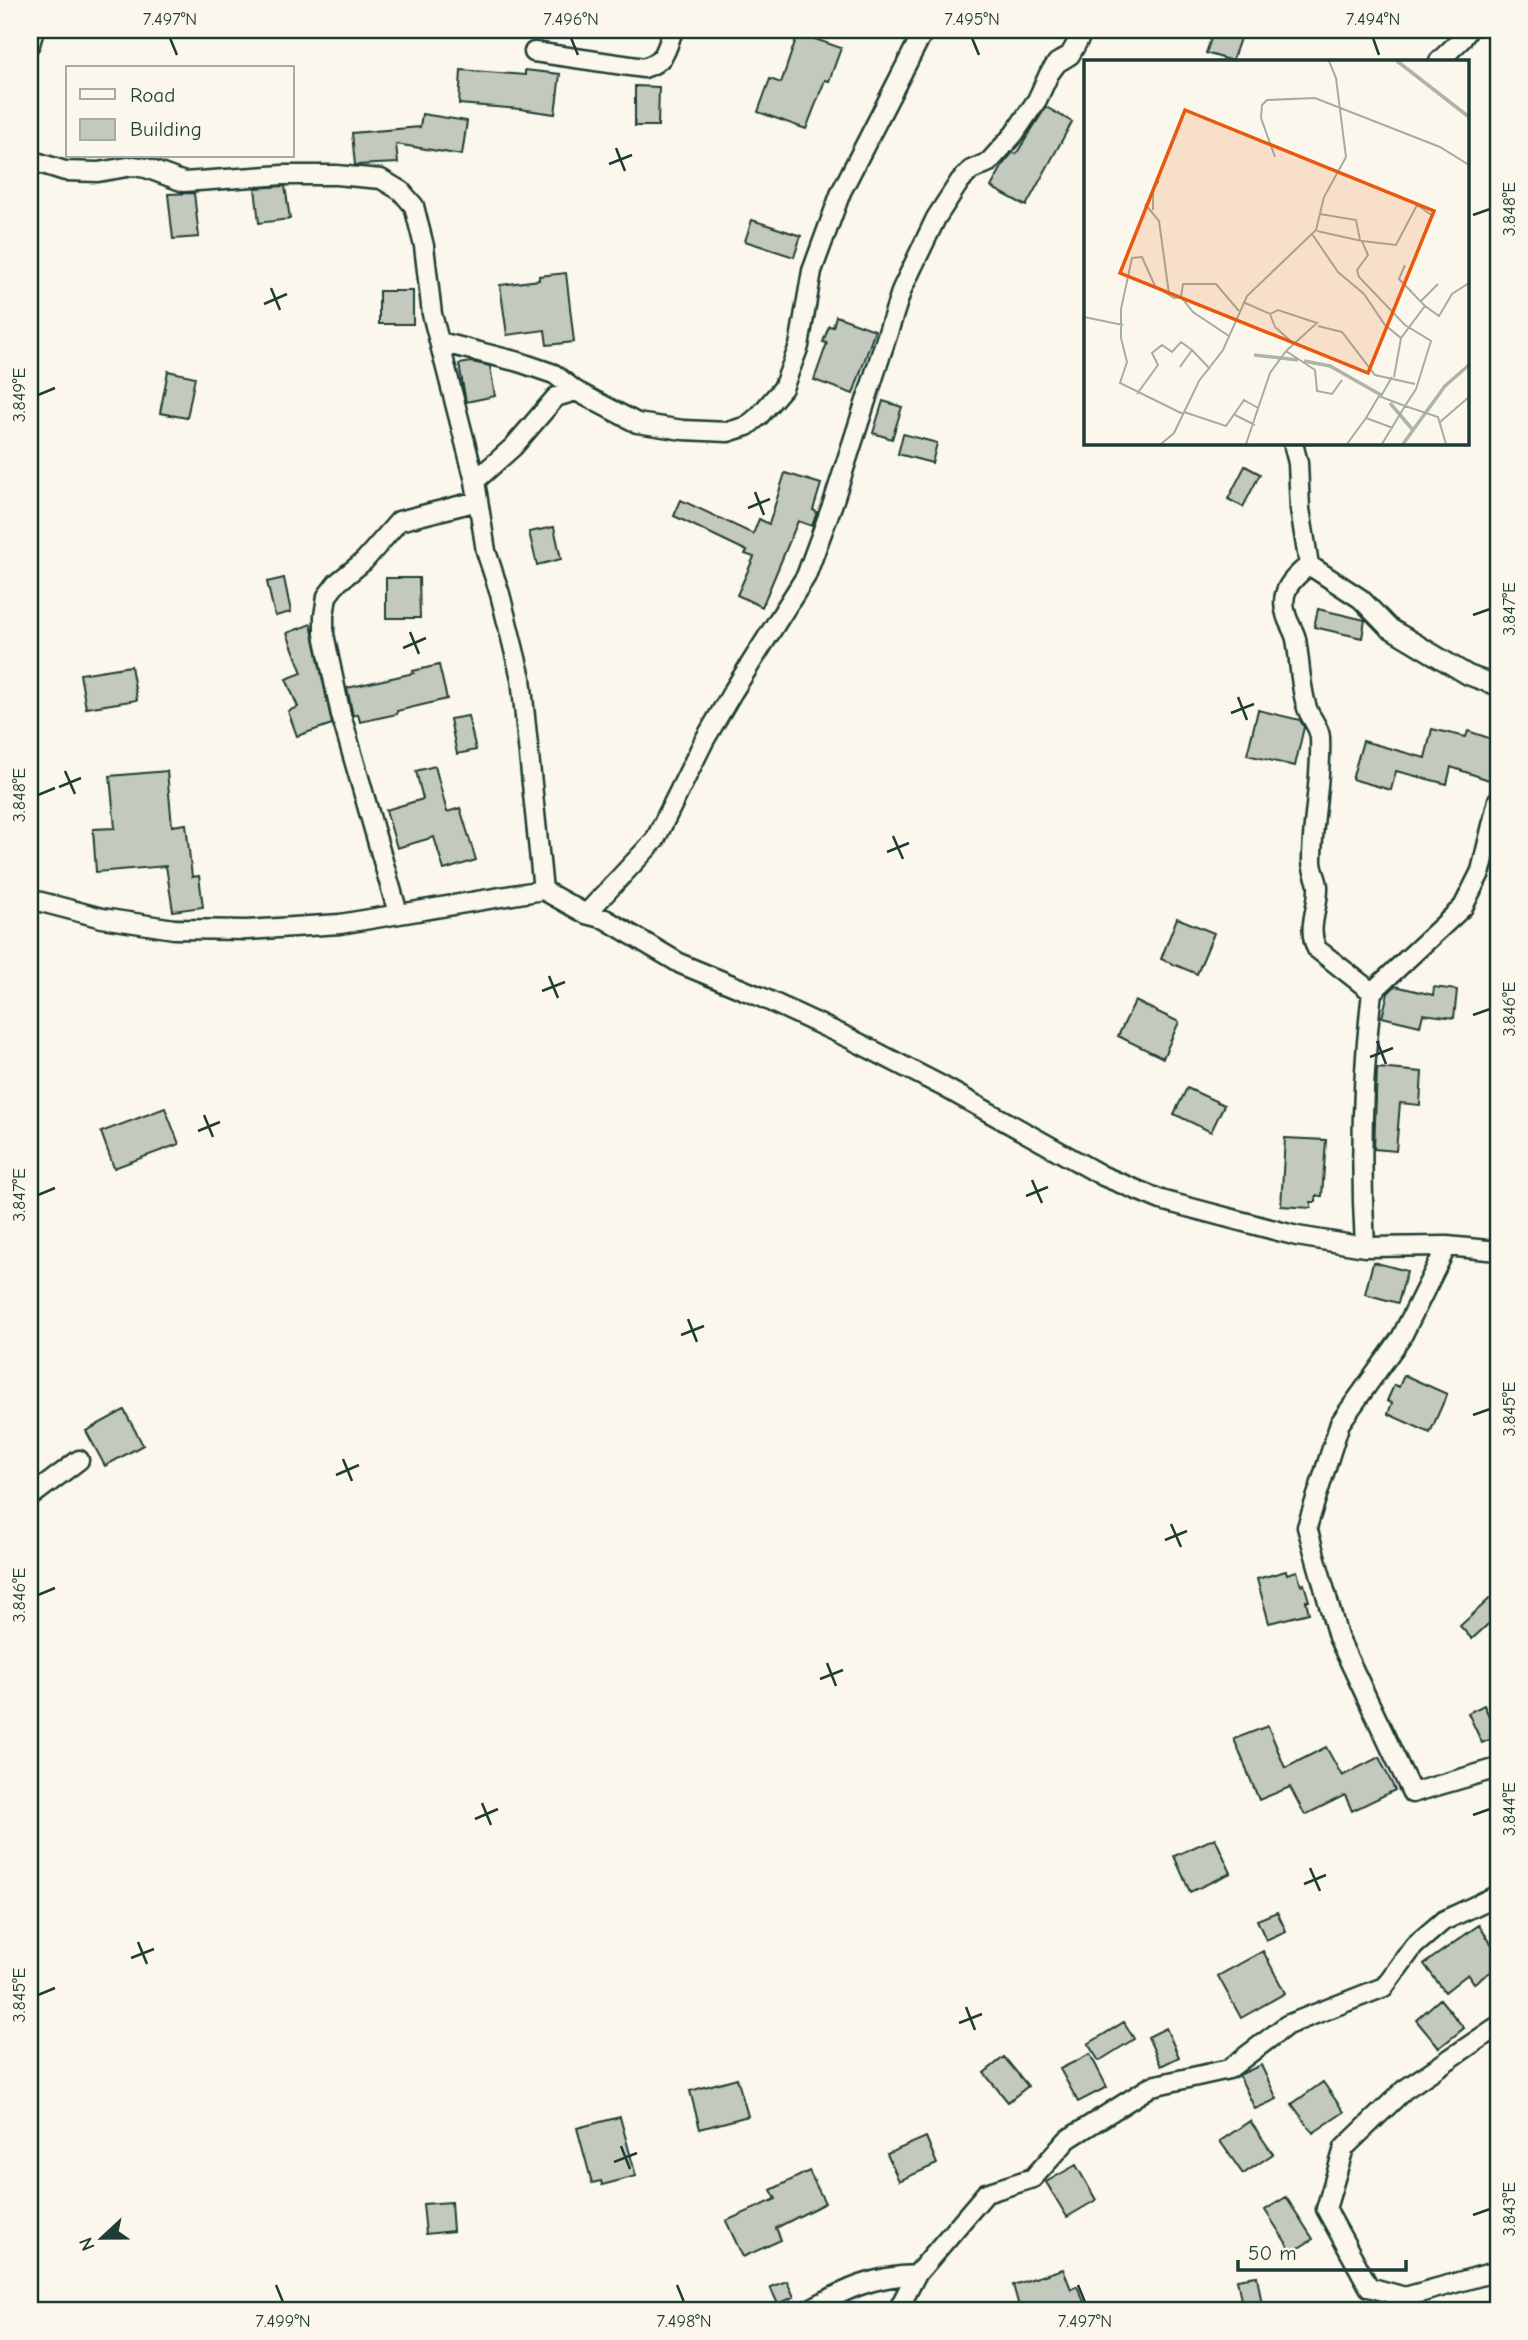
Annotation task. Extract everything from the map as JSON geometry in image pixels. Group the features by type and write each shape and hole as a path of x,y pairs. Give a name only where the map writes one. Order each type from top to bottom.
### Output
{"street":[{"path":"30,44 34,30"},
{"path":"534,52 644,68 657,64 664,56 673,30"},
{"path":"440,342 554,374 576,391 637,423 683,430 728,432 747,426 783,388 799,346 811,271 841,192 924,30"},
{"path":"586,914 655,840 704,741 806,576 833,503 902,289 936,218 960,181 971,170 989,162 1014,134 1037,100 1049,74 1057,63 1070,55 1084,30"},
{"path":"1440,60 1468,30"},
{"path":"30,160 65,171 98,172 133,166 184,182 296,175 381,179 401,191 414,206 424,246 432,314 475,481 486,551 521,678 543,890"},
{"path":"475,481 513,447 556,397 576,391"},
{"path":"1293,444 1298,463 1300,509 1309,565 1361,599 1388,627 1468,675 1498,686"},
{"path":"398,913 341,715 324,634 327,596 337,583 364,561 399,521 478,500"},
{"path":"1309,565 1291,580 1283,598 1286,616 1294,630 1307,708 1320,733 1320,775 1312,835 1312,865 1318,884 1311,923 1312,940 1317,949 1372,992"},
{"path":"1365,1247 1362,1166 1365,1051 1372,992 1463,907 1481,872 1498,800"},
{"path":"30,899 102,918 174,929 247,930 340,924 543,890 586,914 605,919 681,964 849,1038 942,1086 1103,1177 1161,1200 1297,1236 1365,1247 1447,1246 1498,1251"},
{"path":"1447,1246 1401,1338 1340,1423 1307,1527 1338,1637 1412,1793 1498,1768"},
{"path":"30,1497 79,1460"},
{"path":"898,2310 916,2275 986,2193 1033,2178 1068,2139 1152,2086 1229,2069 1287,2025 1384,1987 1414,1946 1443,1921 1498,1895"},
{"path":"1498,2026 1404,2090 1344,2148 1326,2210 1369,2287 1405,2297 1498,2271"},
{"path":"808,2310 851,2287 895,2275 916,2275"}],"building":[{"path":"1214,30 1243,30 1232,60 1206,53"},
{"path":"798,33 841,48 806,129 758,112 770,79 781,83"},
{"path":"461,70 525,75 525,70 560,74 555,114 459,104"},
{"path":"635,86 659,87 658,126 635,126"},
{"path":"1046,107 1072,122 1026,206 991,187 1004,163 1013,152 1016,154"},
{"path":"422,114 467,121 462,155 396,144 398,163 355,165 352,133 420,127"},
{"path":"285,186 290,219 259,223 255,188"},
{"path":"194,193 199,237 173,239 168,194"},
{"path":"752,220 801,236 794,257 745,241"},
{"path":"566,273 574,342 547,345 545,330 507,335 500,285"},
{"path":"379,291 413,291 413,324 379,324"},
{"path":"836,316 875,330 853,394 814,380 827,343 823,342 829,326 833,327"},
{"path":"472,362 490,366 495,396 466,402 459,364"},
{"path":"168,371 195,377 187,418 160,413"},
{"path":"883,401 902,407 892,439 873,433"},
{"path":"903,434 937,443 932,463 898,454"},
{"path":"1245,466 1260,474 1243,507 1228,499"},
{"path":"785,473 821,484 813,510 817,512 812,526 798,521 762,607 737,595 754,557 745,554 747,551 674,516 681,500 753,534 759,519 769,524"},
{"path":"554,527 561,559 537,565 529,532"},
{"path":"284,578 291,612 275,616 267,582"},
{"path":"386,578 419,578 420,618 386,618"},
{"path":"1318,609 1365,620 1362,638 1314,627"},
{"path":"311,624 332,724 297,736 288,711 298,707 286,679 302,673 287,633"},
{"path":"439,665 447,699 360,722 358,714 353,716 347,688"},
{"path":"131,666 137,700 86,708 80,674"},
{"path":"1258,710 1300,720 1304,727 1295,766 1247,755"},
{"path":"468,716 476,750 457,754 450,719"},
{"path":"1432,729 1466,737 1468,731 1498,741 1498,783 1451,767 1447,784 1396,771 1391,790 1352,779 1363,741 1425,758"},
{"path":"435,766 447,812 460,808 476,860 444,870 434,837 397,848 386,810 423,799 416,771"},
{"path":"167,771 172,826 186,824 192,877 199,876 203,907 173,911 166,866 96,872 93,829 115,828 110,776"},
{"path":"1177,918 1214,933 1197,974 1161,959"},
{"path":"1395,986 1433,995 1434,987 1457,990 1454,1018 1423,1014 1420,1026 1382,1017 1388,993"},
{"path":"1135,1001 1179,1022 1163,1058 1118,1036"},
{"path":"1377,1068 1422,1072 1420,1105 1400,1103 1396,1151 1374,1149"},
{"path":"1187,1088 1224,1105 1211,1132 1174,1114"},
{"path":"165,1108 179,1144 114,1168 101,1132"},
{"path":"1285,1138 1326,1140 1322,1196 1316,1196 1316,1202 1311,1202 1311,1208 1281,1206"},
{"path":"1373,1262 1407,1271 1398,1303 1365,1294"},
{"path":"1404,1375 1447,1394 1430,1433 1388,1414 1392,1403 1387,1401 1394,1385 1399,1387"},
{"path":"124,1410 143,1445 105,1466 86,1431"},
{"path":"1286,1571 1287,1574 1297,1571 1309,1601 1306,1601 1309,1613 1269,1623 1257,1579"},
{"path":"1498,1591 1498,1615 1472,1639 1460,1626"},
{"path":"1484,1705 1498,1736 1482,1743 1468,1713"},
{"path":"1268,1726 1285,1768 1326,1747 1342,1776 1379,1757 1395,1790 1352,1811 1345,1795 1305,1815 1290,1787 1259,1800 1234,1739"},
{"path":"1215,1838 1231,1873 1190,1892 1174,1856"},
{"path":"1277,1912 1286,1931 1266,1940 1257,1920"},
{"path":"1479,1925 1498,1954 1498,1967 1474,1983 1468,1974 1445,1992 1424,1964"},
{"path":"1263,1951 1285,1993 1241,2018 1218,1976"},
{"path":"1440,1999 1464,2028 1439,2048 1416,2020"},
{"path":"1124,2022 1134,2039 1099,2061 1088,2044"},
{"path":"1166,2028 1179,2057 1161,2066 1148,2037"},
{"path":"1090,2054 1107,2087 1078,2102 1060,2069"},
{"path":"1004,2057 1028,2086 1008,2102 984,2073"},
{"path":"1261,2065 1277,2099 1255,2109 1239,2075"},
{"path":"737,2078 748,2116 700,2129 690,2091"},
{"path":"1323,2082 1344,2112 1313,2133 1292,2104"},
{"path":"620,2117 636,2176 602,2185 601,2181 592,2183 577,2128"},
{"path":"1250,2121 1273,2154 1243,2174 1220,2141"},
{"path":"926,2137 937,2164 899,2181 887,2154"},
{"path":"1076,2165 1096,2200 1067,2217 1046,2182"},
{"path":"809,2171 825,2203 776,2228 781,2240 743,2257 726,2221 776,2199 771,2190"},
{"path":"1286,2197 1313,2239 1292,2252 1265,2210"},
{"path":"451,2202 453,2231 426,2234 423,2204"},
{"path":"1063,2269 1071,2289 1077,2286 1088,2310 1020,2310 1013,2285"},
{"path":"1257,2276 1263,2310 1243,2310 1237,2279"},
{"path":"787,2281 794,2297 778,2304 770,2287"}]}
